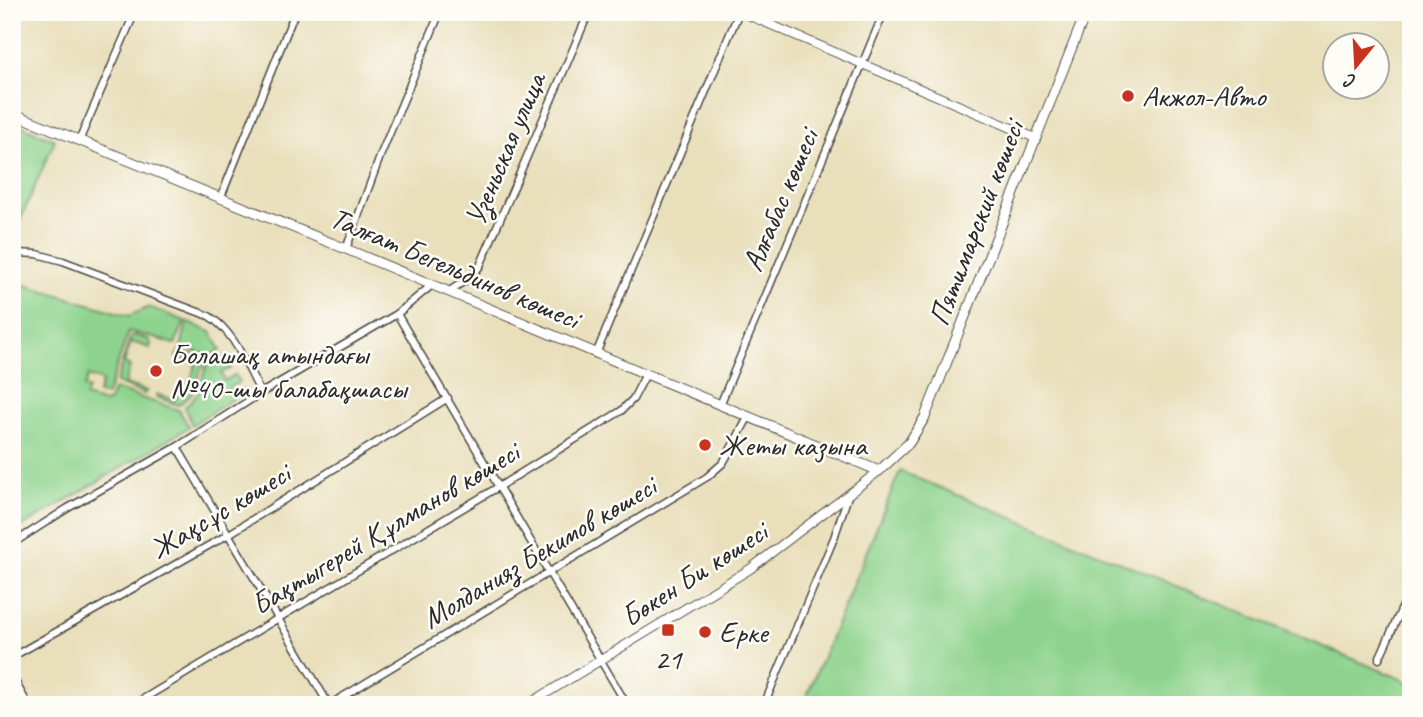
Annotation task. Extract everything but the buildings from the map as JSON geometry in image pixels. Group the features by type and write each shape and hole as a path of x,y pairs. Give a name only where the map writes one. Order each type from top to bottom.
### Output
{"main road":[{"name":"Пятимарский көшесі","path":"879,471 916,434 929,407 1086,12"},
{"name":"Талғат Бегельдинов көшесі","path":"12,113 221,197 879,471"}],"street":[{"path":"79,141 135,12"},
{"path":"221,197 295,12"},
{"path":"346,249 381,154 440,12"},
{"name":"Узеньская улица","path":"448,292 472,276 480,266 589,12"},
{"path":"596,354 740,12 1035,138"},
{"name":"Алғабас көшесі","path":"720,405 884,12"},
{"path":"16,253 37,254 63,261 209,316 222,324 230,334 261,393"},
{"path":"12,544 68,508 177,447 261,393 397,314 432,285"},
{"path":"397,314 627,705"},
{"name":"Бақтыгерей Құлманов көшесі","path":"133,705 279,620 621,411 633,399 646,374"},
{"name":"Жақсұс көшесі","path":"12,657 229,534 448,398"},
{"name":"Молданияз Бекимов көшесі","path":"329,705 719,468 749,416"},
{"path":"177,447 329,705"},
{"name":"Бөкен Би көшесі","path":"527,705 750,569 879,471"},
{"path":"764,705 834,538 848,496"},
{"path":"1379,659 1411,588"},
{"path":"12,676 29,705"}],"green space":[{"path":"12,122 55,140 12,239"},
{"path":"12,274 15,282 129,316 149,307 185,321 175,344 129,331 107,395 98,394 102,381 88,376 84,387 88,389 85,397 105,403 109,401 114,389 179,410 189,427 12,533"},
{"path":"187,322 211,332 221,350 214,354 218,361 225,357 231,368 221,373 225,381 235,375 239,382 229,388 233,395 243,389 245,391 192,425 185,407 198,393 209,356 181,347"},
{"path":"131,336 151,343 150,348 131,342 124,363 130,366 125,384 147,391 144,394 116,383"},
{"path":"179,351 202,357 204,361 193,392 179,405 156,397 156,394 175,400 180,384 188,387 196,364 176,357"},
{"path":"900,471 1411,683 1411,705 803,705"}],"place":[{"name":"Акжол-Авто","path":"1128,96"},
{"name":"Болашақ атындағы №40-шы балабақшасы","path":"156,371"},
{"name":"Жеты казына","path":"705,445"},
{"name":"21","path":"668,630"},
{"name":"Ерке","path":"705,632"}]}
